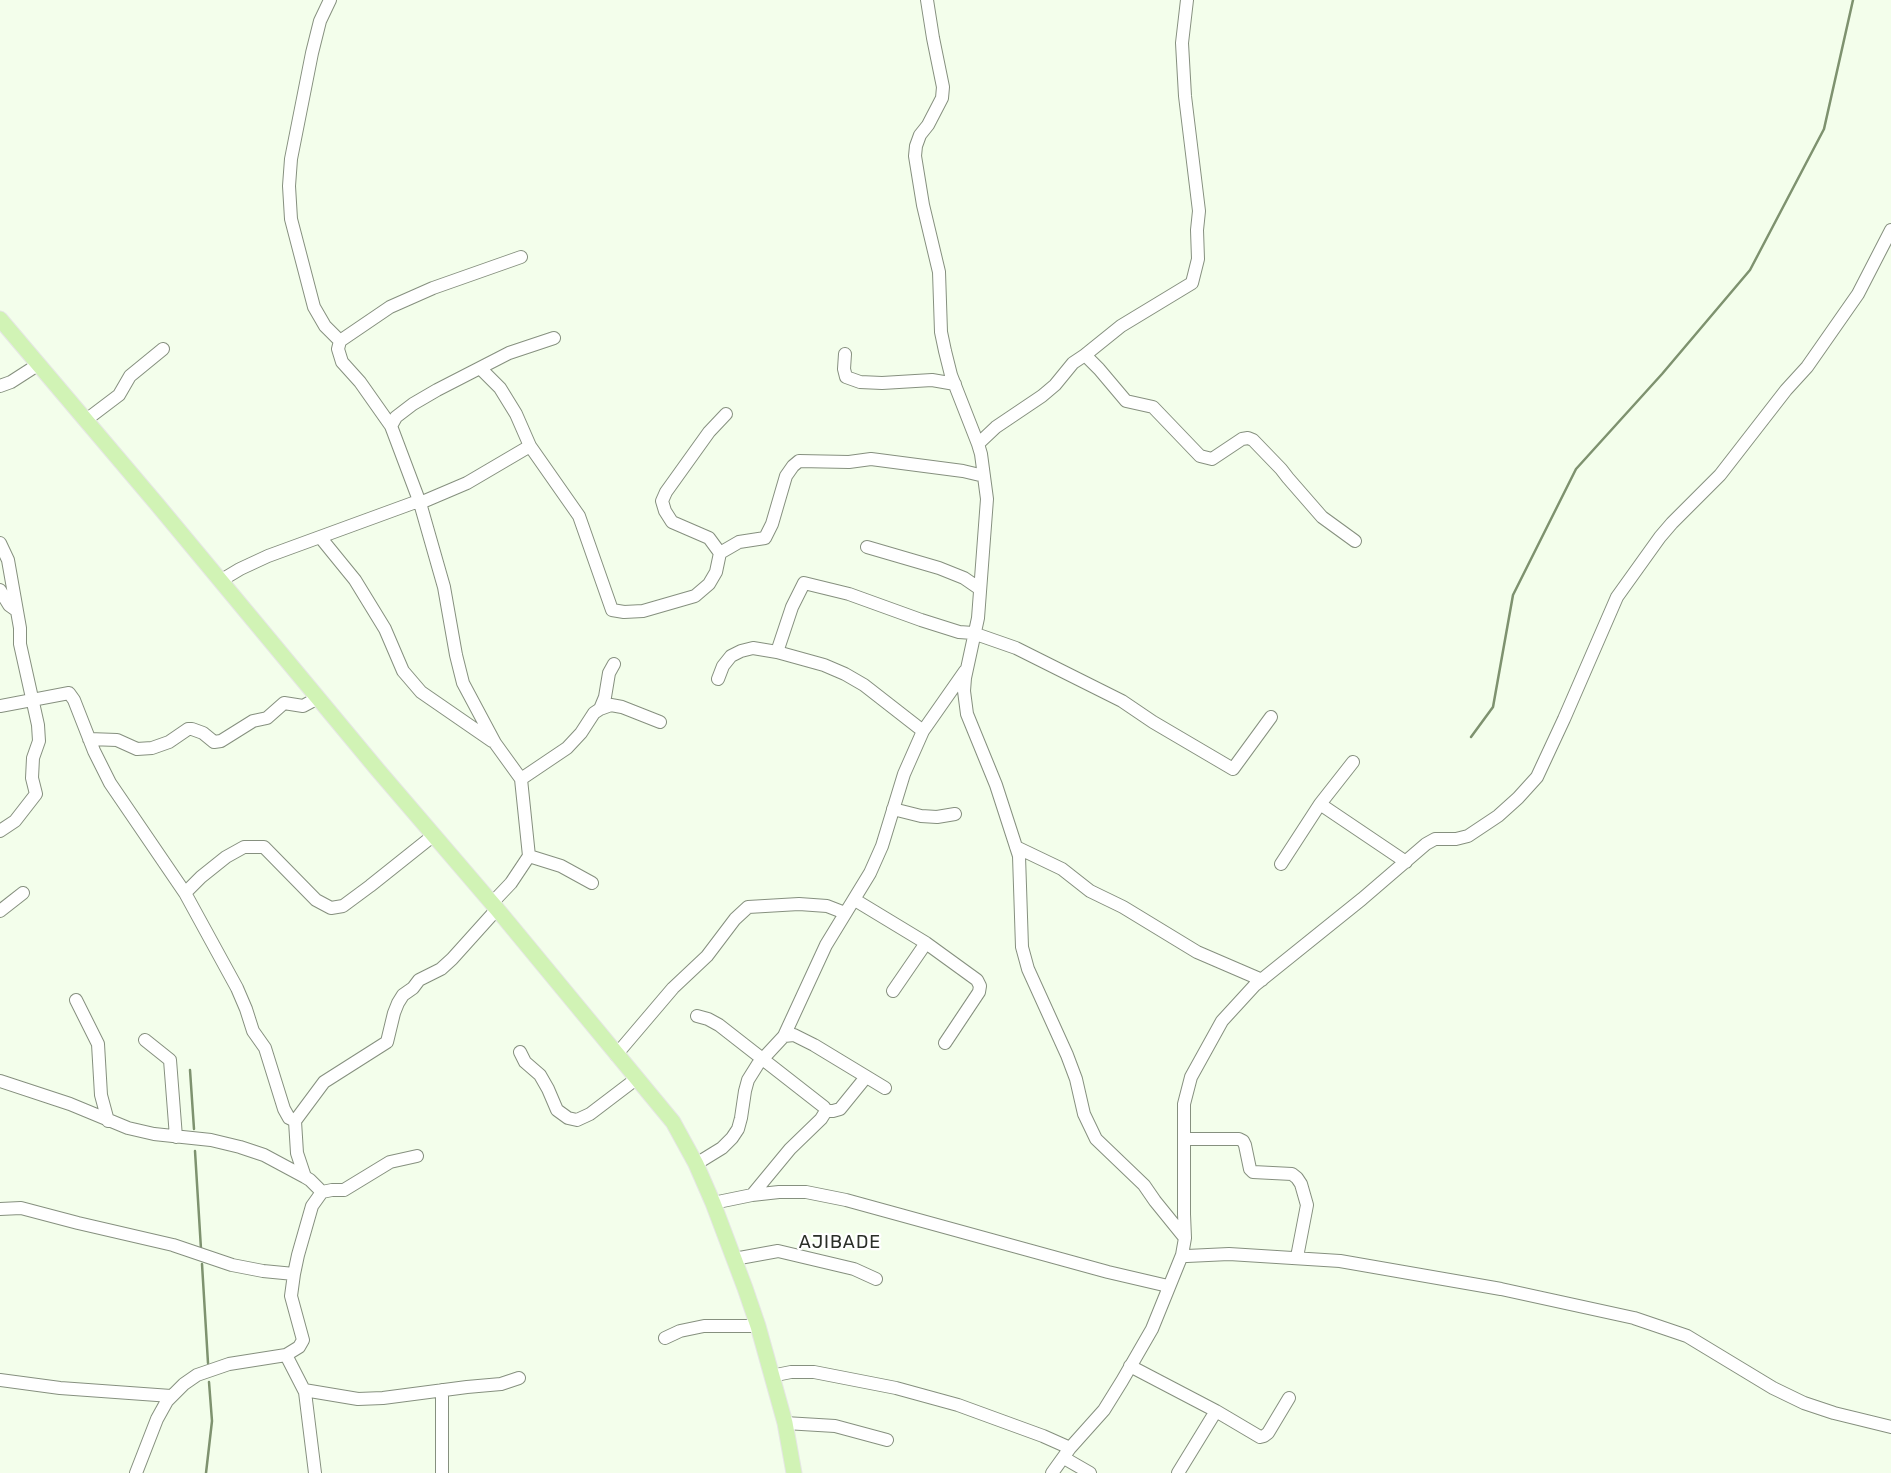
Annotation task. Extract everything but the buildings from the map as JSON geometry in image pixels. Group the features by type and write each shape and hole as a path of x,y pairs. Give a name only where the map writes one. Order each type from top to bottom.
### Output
{"main road":[{"path":"0,319 494,906 673,1122 696,1164 713,1203 758,1326 785,1423 794,1473"}],"street":[{"path":"330,0 320,21 312,53 291,159 288,186 291,219 314,308 325,326 340,342"},
{"path":"928,0 933,38 944,87 942,98 928,125 920,135 914,156 938,272 941,332 951,375 981,454 987,499 978,618 973,633 964,691 966,714 996,785 1019,856 1020,916 1024,957 1067,1055 1076,1080 1084,1114 1096,1139 1144,1185 1185,1238"},
{"path":"978,444 996,427 1042,396 1055,385 1073,363 1085,356 1121,326 1192,283 1198,258 1197,230 1199,211 1190,146 1184,79 1182,43 1187,0"},
{"path":"1052,1473 1104,1410 1152,1329 1182,1255 1185,1238 1184,1104 1191,1077 1222,1021 1262,980 1426,844 1435,839 1456,839 1468,836 1498,816 1537,777 1618,598 1660,537 1720,475 1786,390 1807,367 1858,294 1891,230"},
{"path":"305,1177 297,1153 295,1121 324,1082 387,1042 394,1013 403,995 419,980 441,969 452,959 494,906 529,856 521,780 495,742 463,683 444,587 420,503 391,426 360,382 342,362 338,349 340,342 390,307 433,288 521,257"},
{"path":"391,426 396,417 413,404 510,353 554,338"},
{"path":"86,420 119,395 130,376 163,350"},
{"path":"845,354 844,369 846,377 860,382 882,383 932,380 955,384"},
{"path":"1085,356 1126,400 1153,407 1200,456 1212,459 1242,439 1248,438 1253,440 1322,516 1355,541"},
{"path":"0,386 11,382 39,364"},
{"path":"480,368 500,388 516,414 530,446 579,516 612,610 624,612 643,611 695,596 709,584 716,572 720,554 710,538 672,522 664,511 662,501 666,492 709,432 726,414"},
{"path":"220,581 240,568 268,556 413,503 420,503 466,483 530,446"},
{"path":"720,554 739,542 765,538 772,524 786,476 799,461 849,462 871,460 963,471 984,476"},
{"path":"320,537 355,580 385,629 403,671 421,692 495,742"},
{"path":"0,543 8,560 20,628 20,644 38,725 39,741 33,758 32,778 36,794 15,821 0,831"},
{"path":"867,547 939,568 964,578 980,589"},
{"path":"777,652 792,606 804,583 849,594 959,632 973,633 1016,648 1122,701 1153,722 1233,769 1272,717"},
{"path":"0,590 9,605 16,610"},
{"path":"718,679 723,666 731,656 741,651 753,648 777,652 824,665 845,674 864,685 923,731"},
{"path":"600,709 605,697 609,673 614,664"},
{"path":"696,1164 722,1148 738,1130 748,1080 762,1059 784,1036 826,945 870,873 882,846 904,774 923,731 967,669"},
{"path":"0,706 69,693 74,700 94,751 110,783 185,893 237,988 253,1031 265,1048 284,1109 289,1118 295,1121"},
{"path":"89,739 117,740 137,749 152,748 169,742 188,729 192,729 203,733 214,742 221,741 253,721 267,718 284,704 303,706 318,698"},
{"path":"521,780 567,748 581,733 594,713 600,709 611,705 622,706 660,722"},
{"path":"1281,864 1320,804 1353,762"},
{"path":"1320,804 1406,862"},
{"path":"893,809 921,816 955,814"},
{"path":"185,893 226,857 244,847 264,847 316,900 331,908 343,906 434,835"},
{"path":"1016,847 1062,868 1090,891 1123,907 1197,952 1262,980"},
{"path":"529,856 561,866 592,882"},
{"path":"0,911 23,893"},
{"path":"854,900 926,943 977,980 980,986 979,992 945,1043"},
{"path":"616,1055 673,988 707,956 735,919 748,907 799,904 827,906 845,913"},
{"path":"893,991 926,943"},
{"path":"76,1000 98,1044 101,1095 108,1121"},
{"path":"697,1016 719,1025 824,1107 826,1111"},
{"path":"784,1036 794,1035 814,1045 885,1088"},
{"path":"145,1040 170,1060 176,1137"},
{"path":"520,1052 525,1062 540,1075 557,1110 568,1118 577,1120 590,1114 636,1079"},
{"path":"826,1111 840,1109 866,1077"},
{"path":"0,1081 70,1104 128,1128 154,1134 211,1140 264,1155 310,1180 322,1192"},
{"path":"752,1195 790,1149 821,1119 826,1111"},
{"path":"1184,1139 1239,1139 1245,1145 1250,1169 1253,1172 1292,1174 1297,1178 1302,1184 1307,1205 1297,1257"},
{"path":"136,1473 157,1419 167,1401 197,1375 229,1364 286,1355 299,1347 303,1340 291,1296 294,1274 312,1206 322,1192 344,1190 390,1162 417,1156"},
{"path":"713,1203 752,1195 806,1192 846,1200 1108,1272 1168,1286"},
{"path":"0,1209 21,1208 174,1245 232,1265 294,1274"},
{"path":"734,1259 778,1251 854,1269 876,1278"},
{"path":"1182,1255 1229,1254 1340,1261 1501,1289 1634,1318 1687,1336 1773,1388 1804,1403 1834,1413 1891,1427"},
{"path":"665,1338 680,1331 704,1326 758,1326"},
{"path":"286,1355 304,1390 315,1473"},
{"path":"1130,1366 1216,1411 1260,1437 1268,1433 1289,1398"},
{"path":"771,1376 791,1372 814,1372 896,1388 958,1405 1043,1436 1090,1473"},
{"path":"304,1390 358,1399 383,1398 501,1384 519,1378"},
{"path":"0,1380 60,1388 171,1396"},
{"path":"442,1390 442,1473"},
{"path":"1178,1473 1216,1411"},
{"path":"785,1423 835,1426 888,1440"}],"waterway":[{"path":"1471,737 1493,707 1513,595 1576,469 1662,374 1750,270 1824,129 1853,0"},
{"path":"190,1070 194,1129"},
{"path":"195,1151 201,1249"},
{"path":"202,1264 208,1363"},
{"path":"206,1473 212,1421 209,1382"}],"district":[{"name":"AJIBADE","path":"840,1243"}]}
